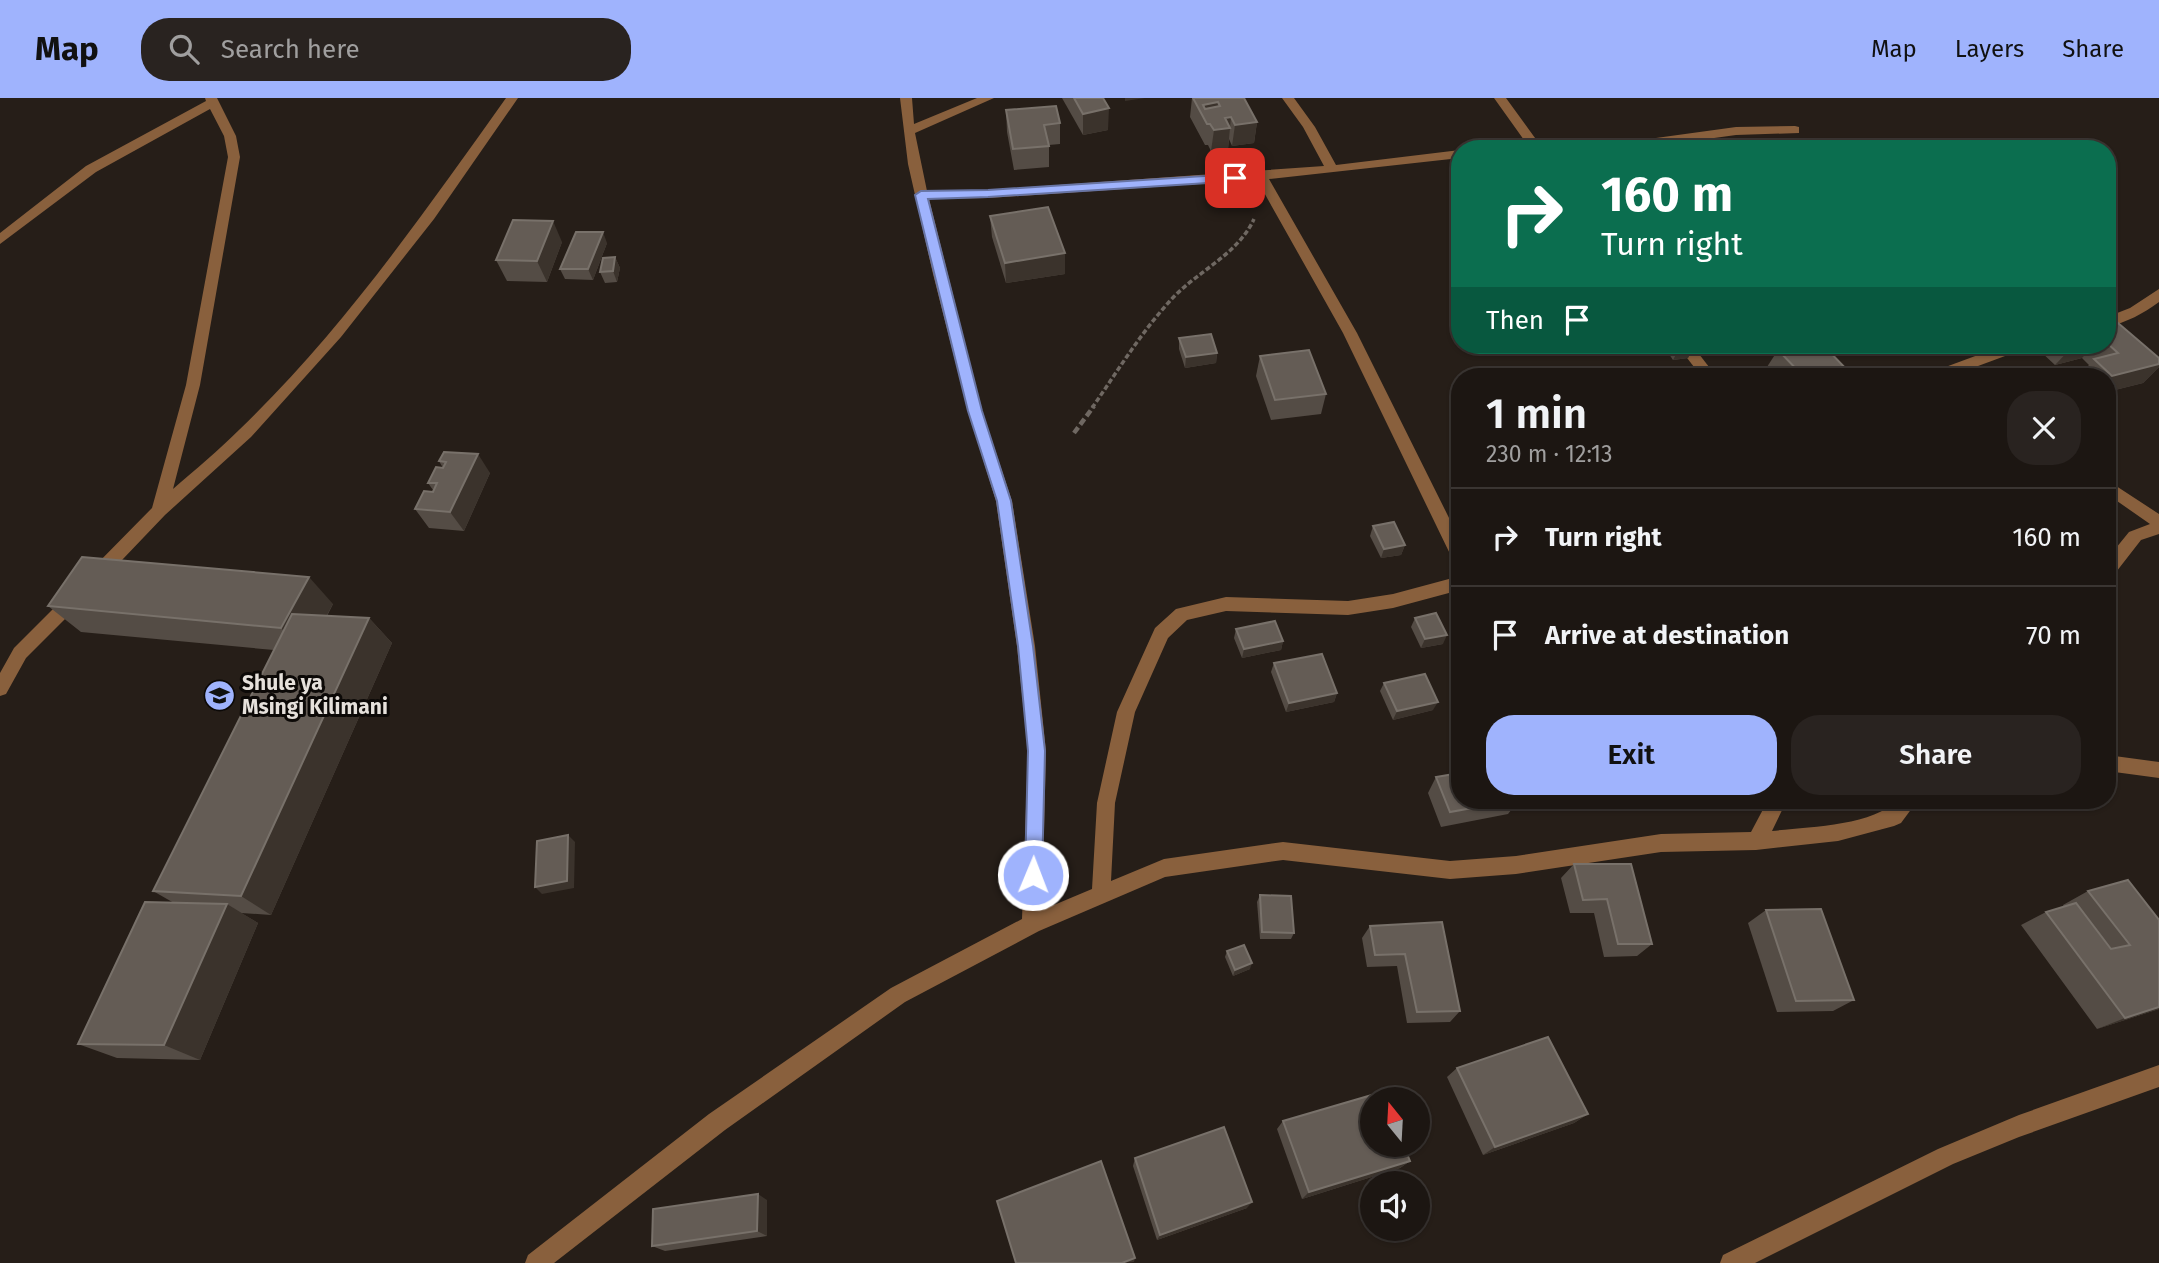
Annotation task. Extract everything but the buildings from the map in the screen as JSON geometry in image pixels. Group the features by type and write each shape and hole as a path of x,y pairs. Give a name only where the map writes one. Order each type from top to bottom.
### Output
{"street":[{"path":"0,689 20,653 159,511 246,433 336,334 429,216 512,98"},
{"path":"906,98 908,131 921,195 975,411 1006,514 1026,646 1037,751 1032,924"},
{"path":"908,131 988,98"},
{"path":"1288,98 1309,127 1332,170"},
{"path":"1500,98 1531,140"},
{"path":"0,240 91,169 212,100 230,136 234,157 193,385 159,511"},
{"path":"1670,140 1736,131 1795,130"},
{"path":"921,195 1264,180 1451,155"},
{"path":"1264,180 1350,333 1451,540"},
{"path":"2116,320 2127,318 2142,309 2159,294"},
{"path":"1691,354 1703,368"},
{"path":"1974,368 2001,354"},
{"path":"2116,493 2159,525 2135,536 2116,560"},
{"path":"1101,895 1106,803 1126,712 1161,633 1182,614 1226,604 1348,608 1393,601 1451,585"},
{"path":"2116,764 2159,770"},
{"path":"1756,841 1773,809"},
{"path":"536,1263 717,1122 898,995 1032,924 1164,868 1283,851 1450,870 1516,865 1661,843 1756,841 1867,826 1894,817 1901,809"},
{"path":"1731,1263 1868,1192 2019,1126 2108,1097 2159,1076"}],"path":[{"path":"1074,433 1107,388 1128,353 1163,309 1200,271 1248,233 1264,180"}],"place":[{"name":"Shule ya Msingi Kilimani","path":"219,695"}],"route":[{"path":"1033,875 1037,751 1026,646 1004,501 975,411 921,195 988,194 1235,178"}]}
